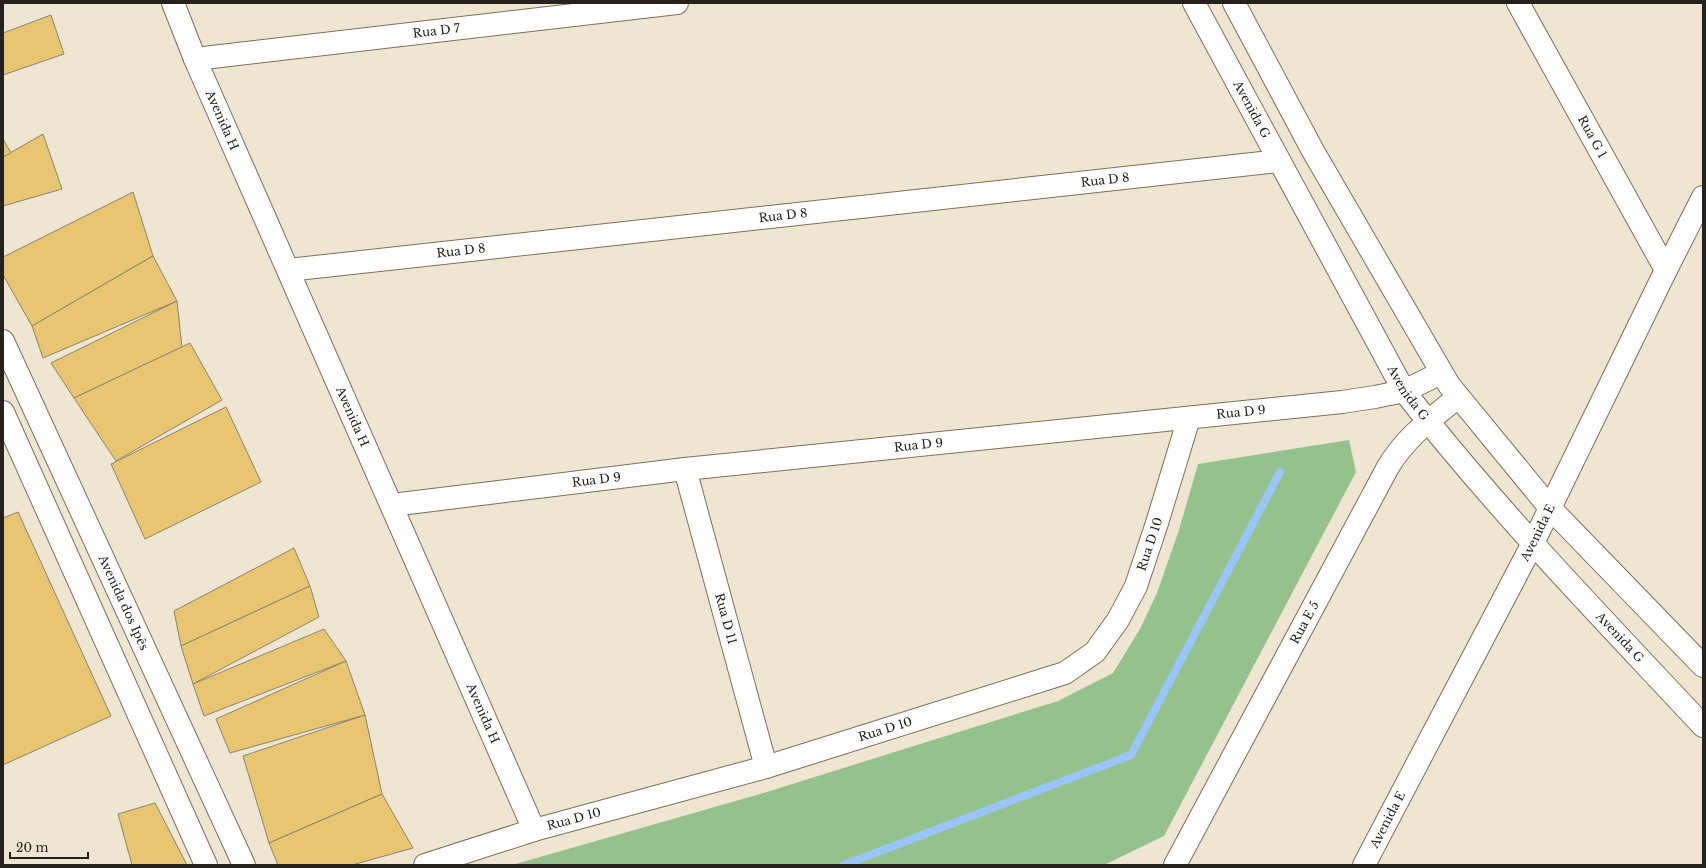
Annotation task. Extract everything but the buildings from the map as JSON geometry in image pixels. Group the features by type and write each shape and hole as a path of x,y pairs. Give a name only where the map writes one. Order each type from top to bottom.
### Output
{"street":[{"name":"Avenida H","path":"173,3 288,270 534,830"},
{"name":"Rua D 7","path":"196,59 677,3"},
{"name":"Avenida G","path":"1194,3 1404,391 1533,543 1703,726"},
{"path":"1234,3 1313,151 1441,374 1458,397 1550,508 1703,666"},
{"name":"Rua G 1","path":"1518,3 1666,270"},
{"name":"Rua D 8","path":"288,270 1279,161"},
{"name":"Avenida E","path":"1364,865 1533,543 1703,197"},
{"name":"Avenida dos Ipês","path":"3,341 244,865"},
{"name":"Rua D 9","path":"392,505 685,469 1375,398 1404,391 1441,374"},
{"name":"Rua E 5","path":"1173,863 1388,467 1404,444 1428,421 1458,397"},
{"path":"3,412 206,865"},
{"name":"Rua D 10","path":"425,865 534,830 766,767 1065,673 1096,652 1118,620 1136,586 1189,418"},
{"name":"Rua D 11","path":"685,469 766,767"}],"green space":[{"path":"1349,440 1356,472 1164,836 1104,865 512,865 760,794 1058,701 1113,673 1140,629 1157,593 1179,530 1198,464"}],"waterway":[{"path":"844,865 1131,755 1280,472"}]}
